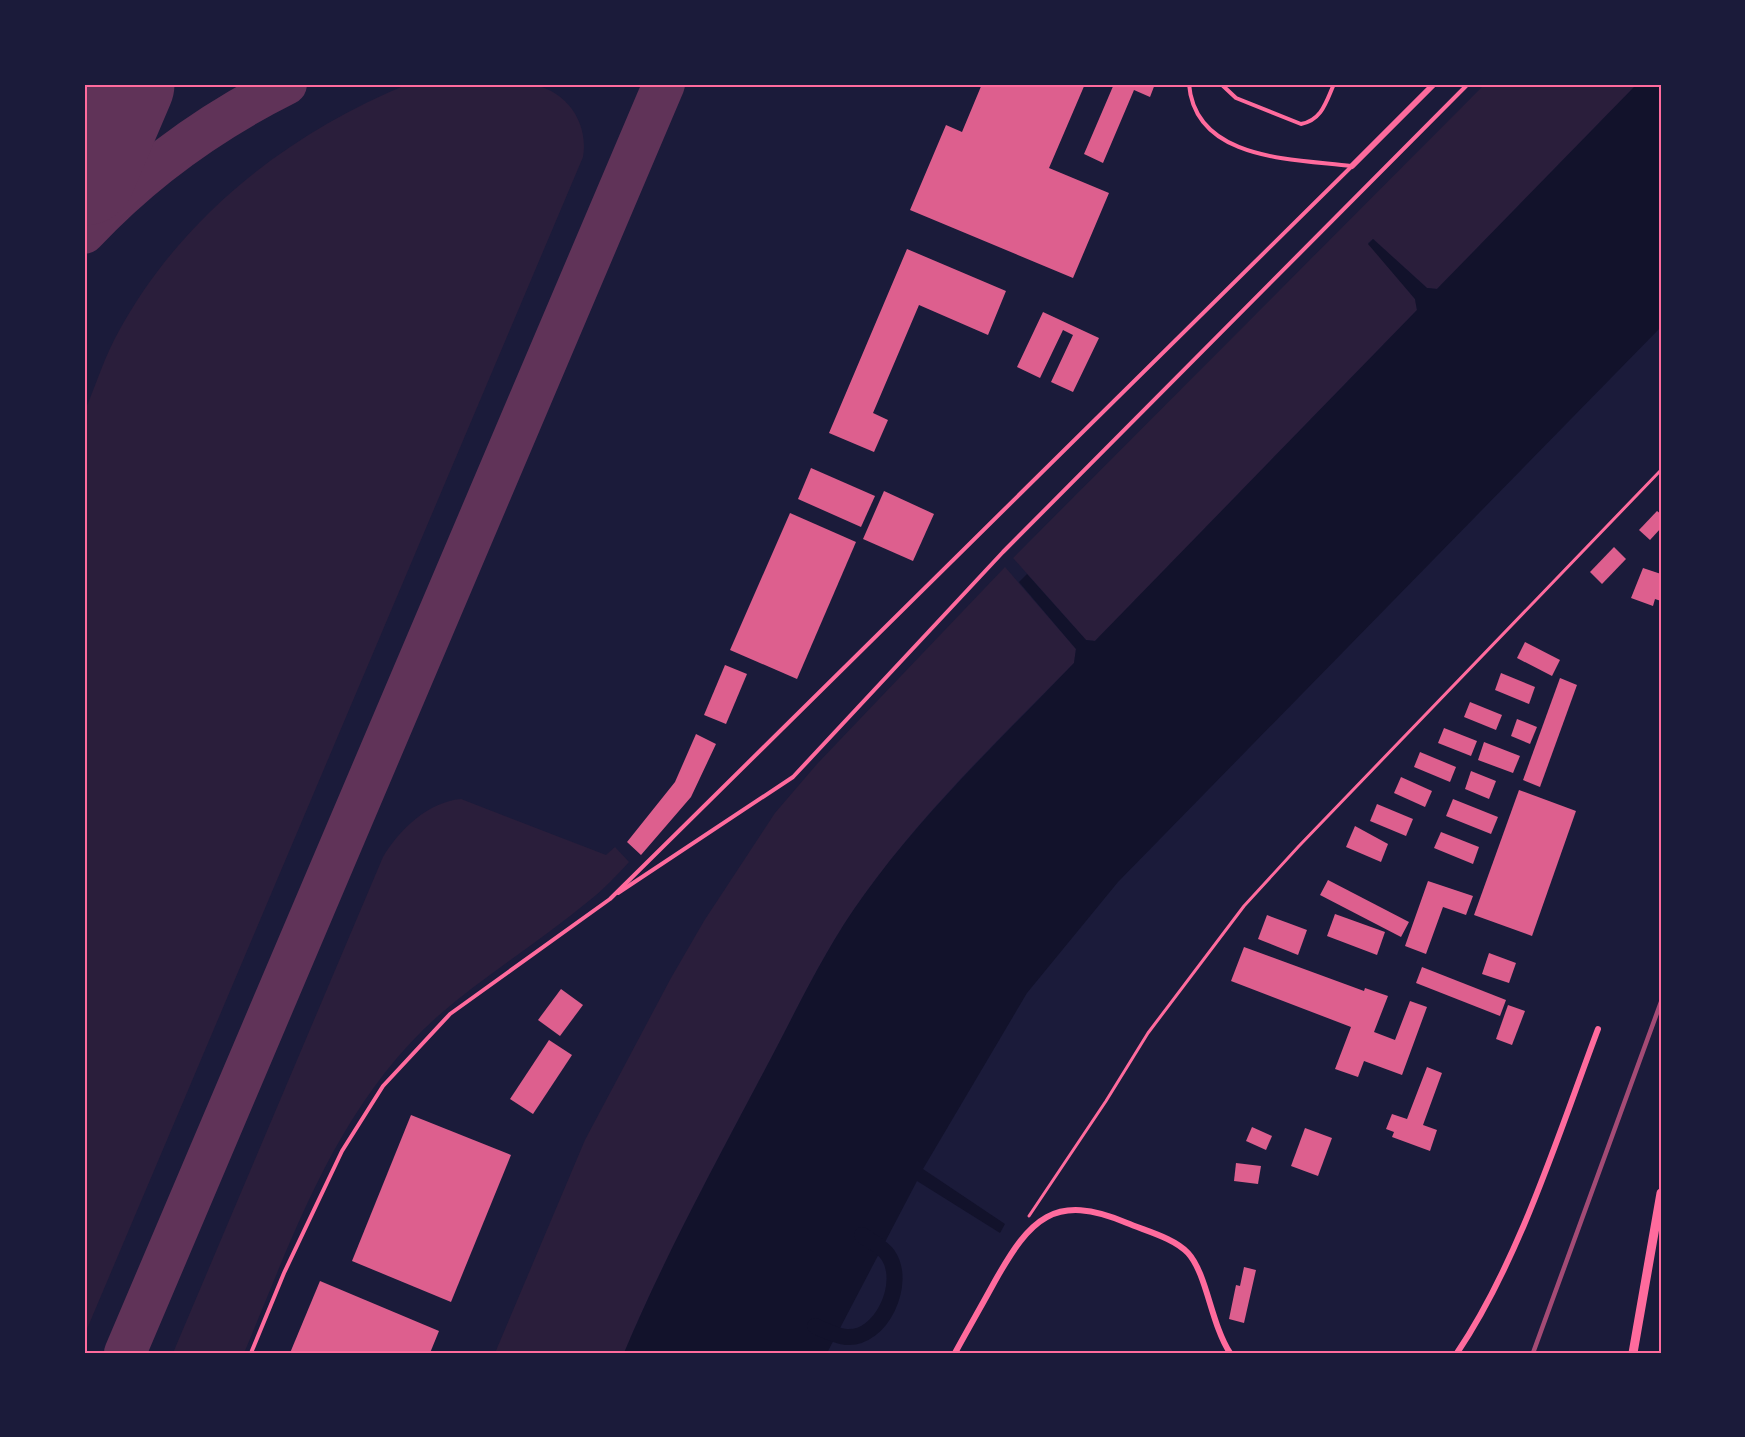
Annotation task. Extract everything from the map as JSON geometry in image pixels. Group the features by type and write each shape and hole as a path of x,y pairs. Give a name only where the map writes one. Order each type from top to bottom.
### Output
{"street":[{"path":"1352,166 1434,84"},
{"path":"1457,1353 1479,1321 1517,1238 1598,1029"},
{"path":"1633,1353 1661,1193"},
{"path":"955,1353 1014,1247 1032,1226 1066,1210 1082,1209 1103,1213 1176,1243 1188,1252 1197,1265 1214,1324 1230,1353"}],"lane":[{"path":"1189,84 1190,99 1208,127 1225,141 1244,150 1266,155 1352,166"},
{"path":"1221,84 1236,98 1301,124 1309,122 1321,113 1334,84"},
{"path":"251,1353 284,1273 342,1151 383,1086 450,1014 610,898 793,777 1003,552 1468,84"},
{"path":"610,898 1352,166"}],"path":[{"path":"1027,1219 1106,1101 1148,1033 1244,906 1661,470"}],"shaded area":[{"path":"520,83 542,87 564,100 572,109 582,132 583,157 84,1336 84,413 120,329 146,288 175,249 208,214 243,182 281,153 321,127 408,84"},
{"path":"1485,84 1637,84 1437,289 1427,288 1373,239 1368,243 1415,299 1417,310 1095,641 1086,640 1013,558"},
{"path":"1637,84 1661,84 1661,327 1118,882 1027,993 923,1169 1005,1224 1000,1233 917,1181 827,1353 624,1353 672,1248 707,1179 810,984 849,916 912,833 1074,663 1076,649 1019,582 1027,574 1086,640 1095,641 1417,310 1415,299 1368,244 1373,239 1427,288 1437,289"},
{"path":"1005,567 1076,649 1074,663 912,833 849,916 810,984 707,1179 672,1248 624,1353 495,1353 585,1140 704,921 775,813 817,764"},
{"path":"461,799 606,855 615,847 629,862 600,891 571,915 438,1016 403,1051 372,1090 322,1173 244,1353 173,1353 383,857 397,837 416,819 437,806"}],"building":[{"path":"982,84 1085,84 1049,168 1109,193 1073,278 910,210 946,125 962,132"},
{"path":"1114,84 1155,84 1150,97 1134,90 1103,163 1084,154"},
{"path":"907,249 1006,291 988,335 919,305 873,413 888,420 874,452 829,433"},
{"path":"1043,312 1099,338 1073,392 1051,382 1073,335 1063,330 1040,378 1017,367"},
{"path":"811,468 875,496 861,527 798,499"},
{"path":"884,491 934,514 913,561 863,539"},
{"path":"1657,511 1661,514 1661,528 1650,540 1639,530"},
{"path":"790,513 856,542 797,679 730,650"},
{"path":"1614,547 1626,559 1602,584 1590,572"},
{"path":"1643,568 1661,574 1661,601 1655,599 1653,606 1631,598"},
{"path":"1525,642 1560,660 1552,676 1517,658"},
{"path":"725,665 747,674 726,724 704,715"},
{"path":"1501,673 1535,687 1529,704 1495,690"},
{"path":"1560,678 1577,685 1540,787 1523,780"},
{"path":"1470,702 1502,715 1496,730 1464,717"},
{"path":"1517,719 1537,727 1530,744 1511,736"},
{"path":"1444,728 1477,741 1471,756 1438,743"},
{"path":"696,734 716,744 691,797 641,855 627,842 675,782"},
{"path":"1484,742 1520,756 1513,773 1478,760"},
{"path":"1420,752 1456,767 1450,782 1414,767"},
{"path":"1471,771 1496,781 1489,799 1465,789"},
{"path":"1401,777 1432,791 1425,807 1394,793"},
{"path":"1519,790 1576,811 1532,936 1474,915"},
{"path":"1453,799 1498,817 1491,834 1446,816"},
{"path":"1377,804 1413,819 1406,836 1370,821"},
{"path":"1355,826 1388,844 1381,862 1346,847"},
{"path":"1441,832 1479,847 1473,864 1434,848"},
{"path":"1328,880 1409,922 1401,937 1320,895"},
{"path":"1428,881 1473,896 1466,915 1443,907 1426,954 1405,946"},
{"path":"1335,914 1385,932 1377,955 1327,936"},
{"path":"1267,915 1307,930 1298,955 1258,939"},
{"path":"1244,947 1364,991 1365,988 1388,996 1374,1032 1395,1040 1410,1001 1427,1007 1402,1075 1364,1061 1358,1077 1335,1069 1351,1027 1231,981"},
{"path":"1489,953 1516,963 1509,983 1482,974"},
{"path":"1422,967 1506,1000 1500,1016 1416,983"},
{"path":"561,989 583,1005 560,1036 538,1020"},
{"path":"1508,1005 1525,1011 1512,1045 1496,1039"},
{"path":"549,1040 572,1055 533,1114 510,1099"},
{"path":"1427,1067 1442,1073 1423,1125 1437,1130 1430,1151 1392,1137 1394,1132 1386,1129 1392,1114 1407,1119"},
{"path":"411,1115 511,1155 451,1302 352,1261"},
{"path":"1252,1127 1272,1136 1266,1150 1246,1141"},
{"path":"1305,1128 1332,1138 1318,1176 1291,1166"},
{"path":"1236,1163 1261,1166 1258,1184 1234,1181"},
{"path":"1244,1267 1256,1270 1244,1323 1229,1319 1236,1285 1240,1286"},
{"path":"320,1281 439,1331 430,1353 290,1353"}],"waterway":[{"path":"815,1326 846,1337 859,1335 870,1329 888,1307 895,1280 893,1266 888,1255 862,1235"}],"taxiway":[{"path":"84,233 129,189 178,150 204,131 286,84"},
{"path":"125,1353 664,84"}],"runway":[{"path":"84,173 122,84"}],"railway":[{"path":"1533,1353 1661,1002"}]}
